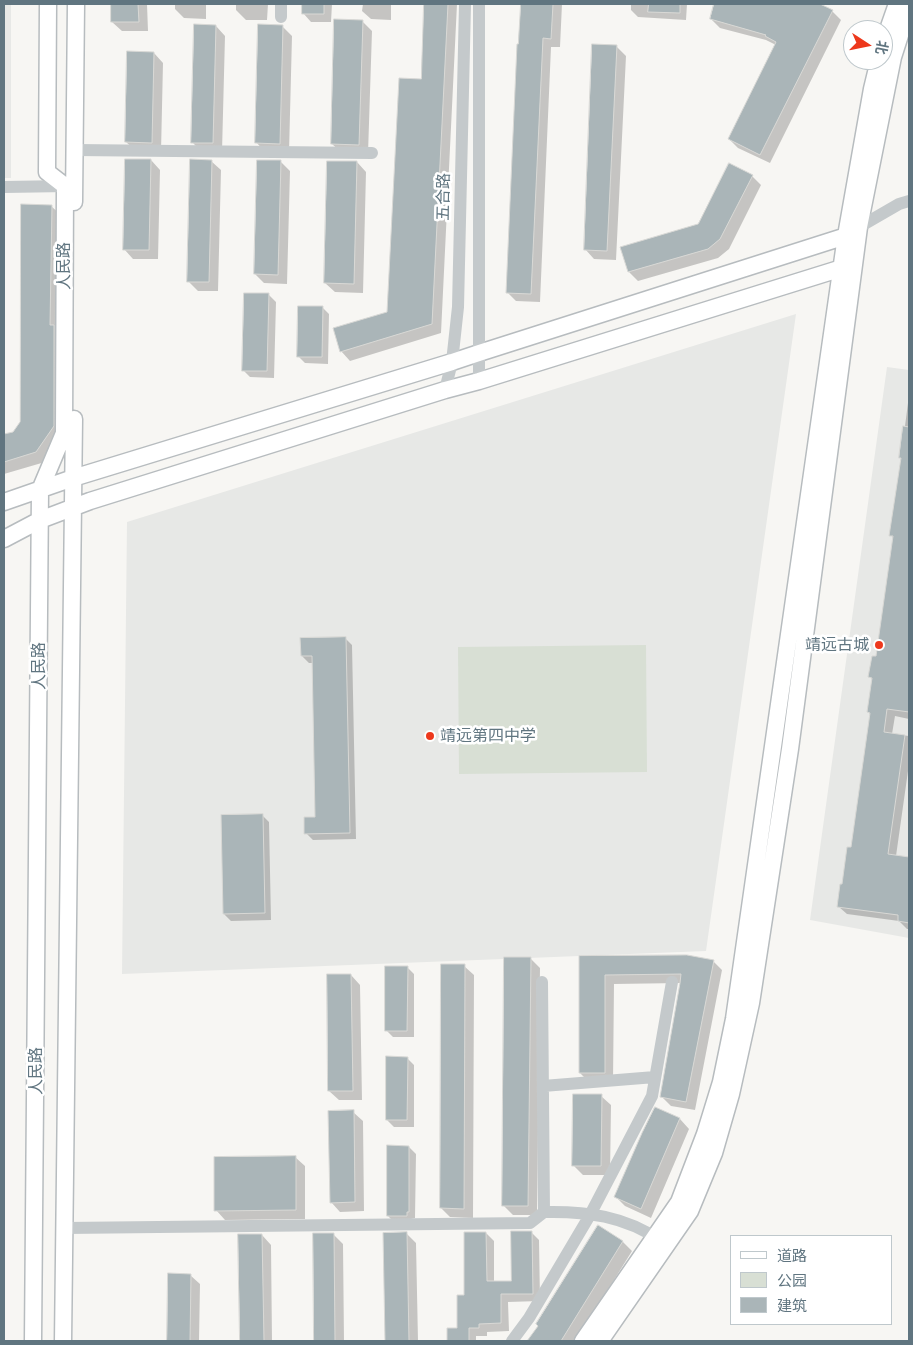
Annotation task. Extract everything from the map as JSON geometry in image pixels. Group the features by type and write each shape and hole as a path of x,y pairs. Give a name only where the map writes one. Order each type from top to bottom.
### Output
{"main road":[{"path":"48,4 48,172 70,186"},
{"name":"人民路","path":"33,1341 40,490 64,433 70,186 75,150 76,4"},
{"path":"891,20 897,4"},
{"path":"853,232 893,56 909,8"},
{"path":"583,1341 661,1241 690,1211 714,1153 731,1094 751,1003 790,749 848,267 872,89 877,70"},
{"name":"人民路","path":"64,1341 74,478 70,186"},
{"path":"4,502 74,478 452,362 853,232"},
{"path":"4,539 40,520 73,507 444,390 479,381 848,267"},
{"path":"600,1341 661,1241"}],"street":[{"path":"281,4 281,17"},
{"name":"五合路","path":"444,390 452,362 458,307 465,4"},
{"path":"479,4 479,381"},
{"path":"75,150 372,153"},
{"path":"4,187 70,186"},
{"path":"853,232 899,204 909,202"},
{"path":"542,982 544,1212"},
{"path":"512,1341 529,1318 590,1215 652,1096 672,982"},
{"path":"543,1086 655,1077"},
{"path":"65,1228 530,1223 544,1212 567,1212 606,1217 630,1224 661,1241"}],"shaded area":[{"path":"4,4 11,4 11,178 4,178"},
{"name":"靖远第四中学","path":"796,314 706,951 122,974 127,522"},
{"name":"靖远古城","path":"887,367 909,370 909,938 810,920"}],"green space":[{"path":"646,645 647,772 459,774 458,647"}],"building":[{"path":"111,4 138,4 139,22 111,22"},
{"path":"302,4 324,4 324,14 302,14"},
{"path":"424,4 448,4 432,324 340,352 333,328 387,312 399,78 421,79"},
{"path":"521,4 553,4 551,39 543,38 531,294 506,293 517,44"},
{"path":"649,4 680,4 680,13 648,12"},
{"path":"714,4 820,4 833,10 760,155 728,139 776,42 766,35 710,19"},
{"path":"334,19 363,20 359,145 331,144"},
{"path":"194,24 216,25 213,143 191,143"},
{"path":"258,24 283,25 280,144 255,143"},
{"path":"592,44 617,45 607,251 584,250"},
{"path":"127,51 154,52 152,143 125,142"},
{"path":"125,159 151,159 149,250 123,250"},
{"path":"190,159 212,160 209,282 187,282"},
{"path":"257,160 281,160 278,275 254,274"},
{"path":"327,161 357,161 354,284 324,283"},
{"path":"729,163 753,175 720,239 708,249 628,272 620,247 698,224"},
{"path":"21,204 52,205 50,325 54,325 54,426 36,452 4,462 4,434 13,432 20,422"},
{"path":"244,293 269,293 267,371 242,371"},
{"path":"298,306 323,306 322,357 297,357"},
{"path":"903,426 909,427 909,712 887,709 884,732 905,735 888,854 909,857 909,923 898,921 898,915 837,907 847,847 851,847 870,713 867,712 872,678 868,677 872,656 876,656 893,536 889,536 901,458 899,458"},
{"path":"346,637 350,833 304,834 304,817 315,817 312,656 301,656 300,638"},
{"path":"263,814 265,913 223,914 221,815"},
{"path":"687,955 714,960 686,1102 660,1097 681,974 605,975 605,1073 579,1073 579,956"},
{"path":"504,957 531,957 528,1206 502,1206"},
{"path":"441,964 465,964 464,1209 440,1208"},
{"path":"385,966 408,966 407,1031 385,1031"},
{"path":"327,974 351,974 353,1091 328,1091"},
{"path":"386,1056 408,1057 407,1120 386,1120"},
{"path":"573,1094 602,1094 601,1166 572,1166"},
{"path":"655,1107 680,1118 641,1209 614,1197"},
{"path":"354,1110 355,1202 330,1203 328,1111"},
{"path":"387,1145 409,1146 409,1212 407,1212 407,1216 387,1216"},
{"path":"296,1156 296,1210 214,1211 214,1157"},
{"path":"598,1225 623,1241 561,1341 527,1341 538,1326 536,1324"},
{"path":"511,1231 532,1231 533,1294 501,1294 501,1323 479,1324 479,1328 469,1328 469,1341 447,1341 447,1328 457,1328 457,1295 464,1295 464,1232 486,1232 487,1281 511,1281"},
{"path":"407,1232 409,1341 385,1341 383,1233"},
{"path":"313,1233 334,1233 335,1341 314,1341"},
{"path":"238,1234 262,1234 264,1341 240,1341"},
{"path":"168,1273 191,1274 190,1341 167,1341"}],"place":[{"name":"靖远古城","path":"879,645"},
{"name":"靖远第四中学","path":"430,736"}]}
